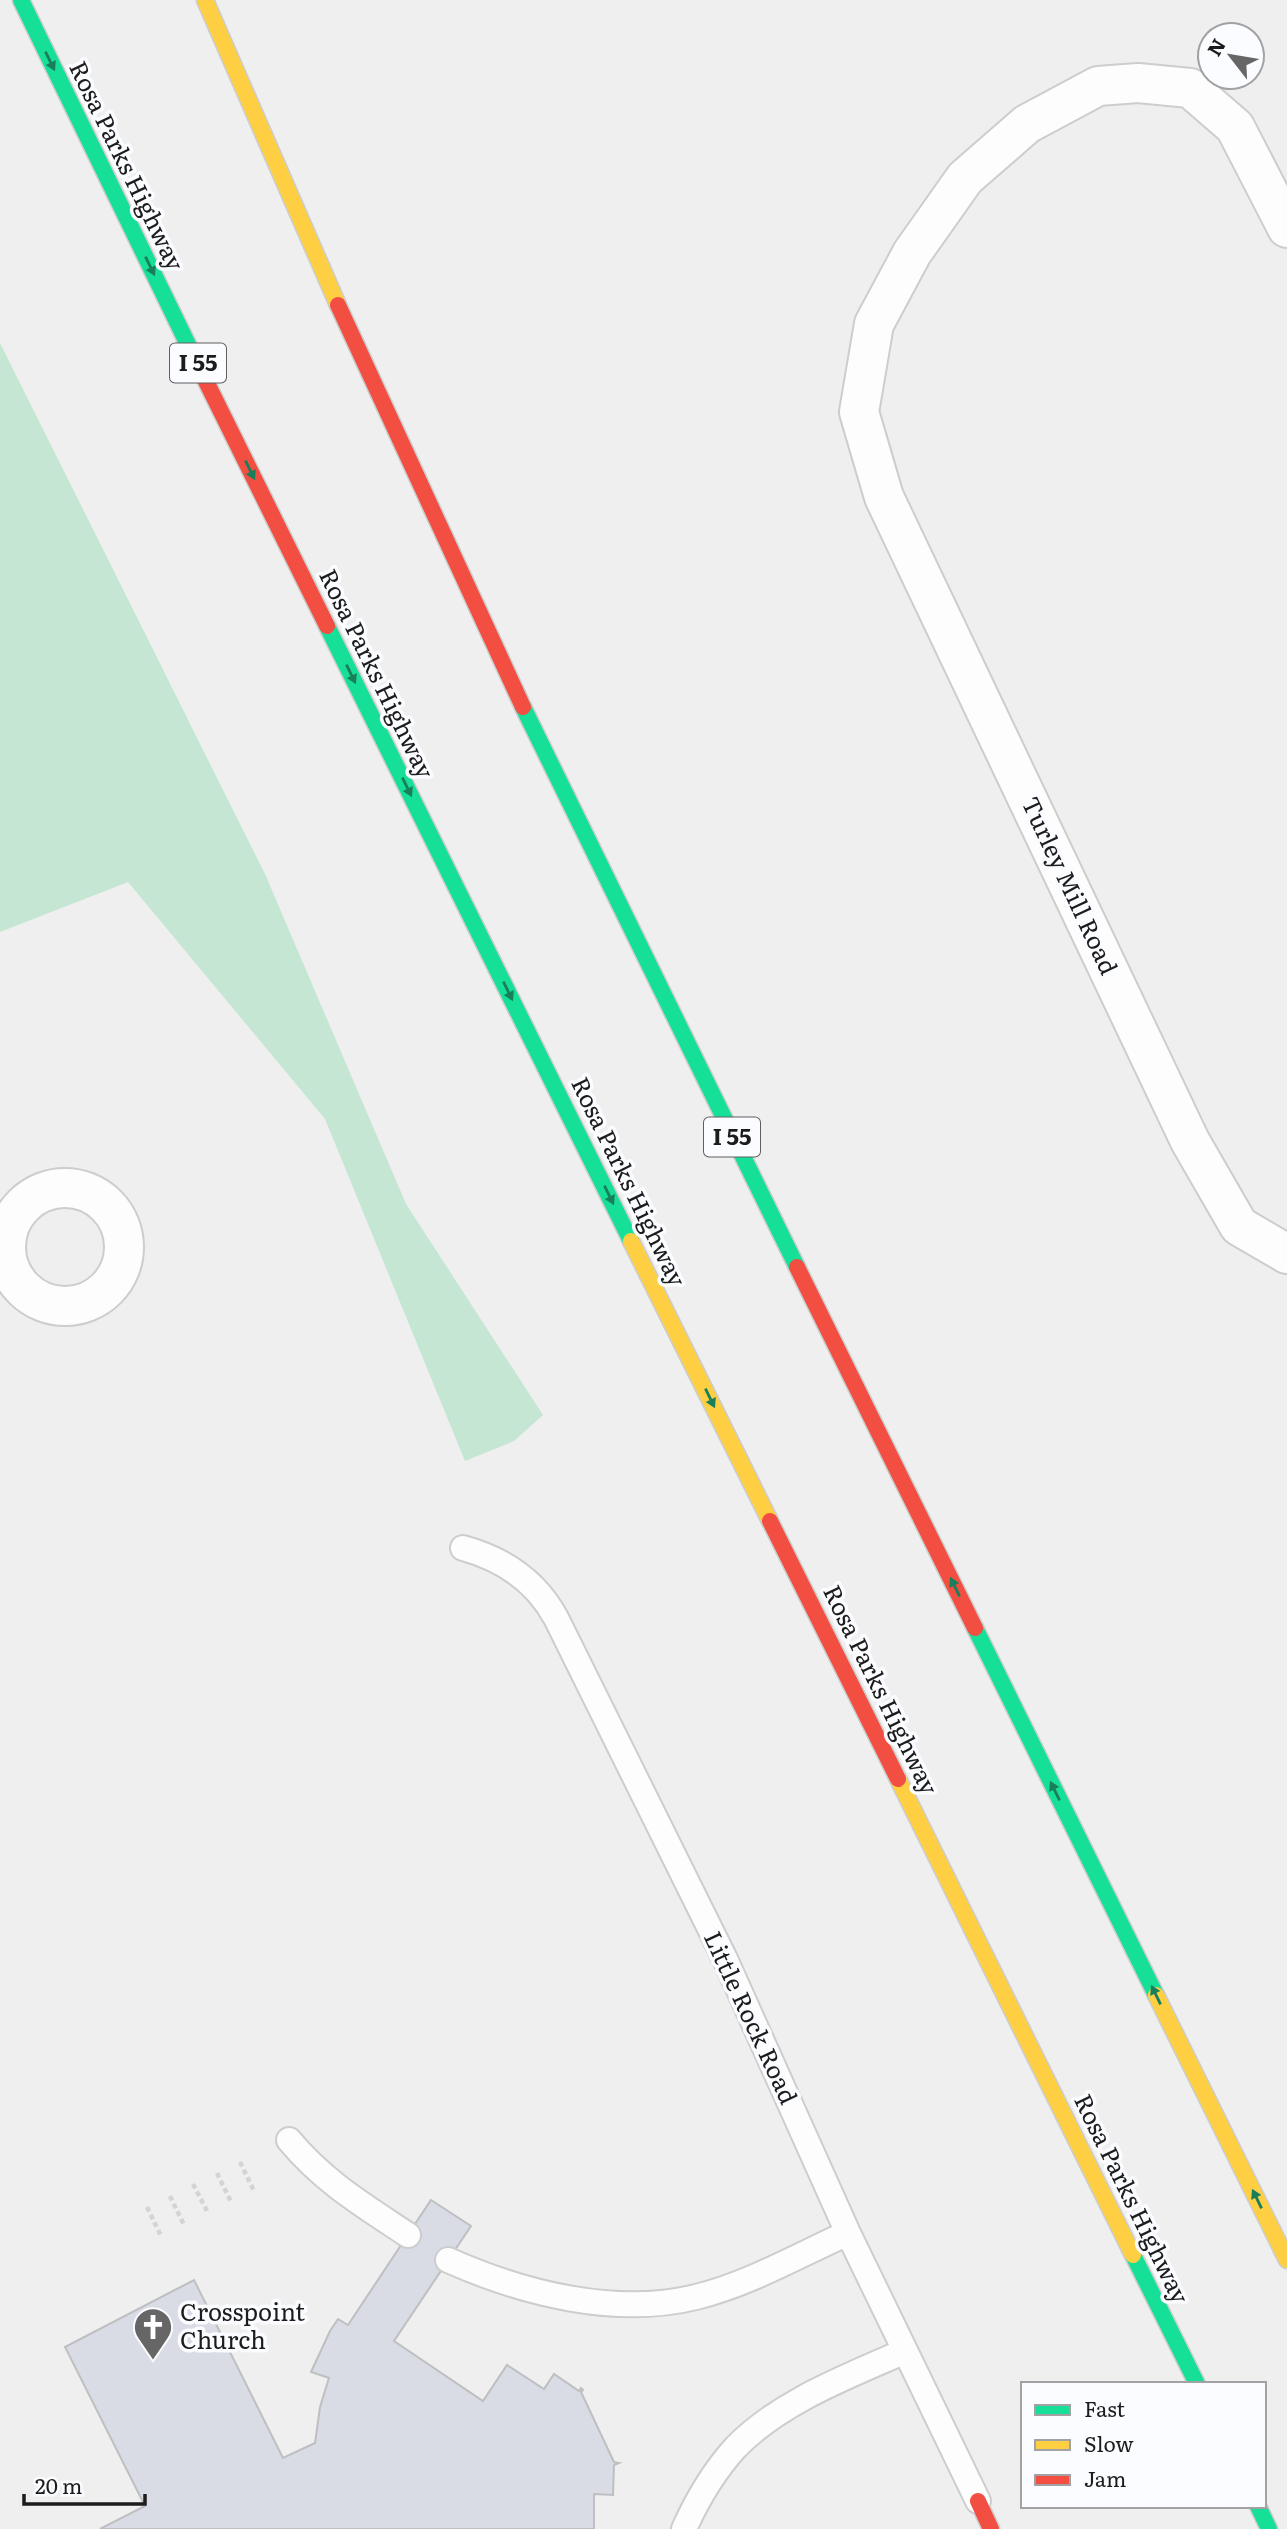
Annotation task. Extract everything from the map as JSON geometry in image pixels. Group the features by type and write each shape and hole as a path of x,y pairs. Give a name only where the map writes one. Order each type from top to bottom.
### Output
{"main road":[{"name":"Rosa Parks Highway","path":"20,0 1197,2382"},
{"name":"I 55","path":"205,0 404,452 566,799 1287,2260"},
{"name":"Little Rock Road","path":"978,2501 991,2529"},
{"path":"1259,2508 1269,2529"}],"street":[{"name":"Turley Mill Road","path":"1285,1253 1239,1226 1190,1141 884,497 859,411 874,324 912,253 965,178 1027,124 1098,86 1138,83 1190,88 1235,127 1287,228"}],"lane":[{"name":"Little Rock Road","path":"463,1549 480,1553 508,1567 545,1598 725,1959 848,2233 978,2501"},
{"path":"289,2140 326,2178 408,2235"},
{"path":"448,2260 491,2276 558,2295 604,2302 652,2304 722,2289 848,2233"},
{"path":"684,2529 723,2462 754,2431 790,2406 905,2351"}],"path":[{"path":"240,2162 254,2191"},
{"path":"217,2173 231,2202"},
{"path":"193,2184 208,2213"},
{"path":"170,2196 184,2225"},
{"path":"147,2207 162,2236"}],"green space":[{"path":"0,343 265,874 406,1204 543,1415 514,1441 465,1461 325,1119 128,882 0,932"}],"building":[{"name":"Crosspoint Church","path":"431,2200 471,2226 394,2341 483,2401 507,2365 544,2389 554,2374 579,2391 581,2388 614,2462 619,2463 614,2465 613,2495 594,2494 594,2529 100,2529 145,2506 65,2347 194,2280 283,2458 315,2443 320,2407 329,2378 311,2372 330,2331 338,2319 348,2325"}],"traffic: fast":[{"path":"21,0 194,357"},
{"path":"327,626 631,1241"},
{"path":"523,707 797,1267"},
{"path":"975,1628 1156,1995"},
{"path":"1133,2255 1196,2382"},
{"path":"1259,2508 1269,2529"}],"traffic: slow":[{"path":"205,0 338,305"},
{"path":"631,1241 770,1521"},
{"path":"898,1779 1133,2255"},
{"path":"1156,1995 1287,2260"}],"traffic: jam":[{"path":"338,305 523,707"},
{"path":"194,357 327,626"},
{"path":"797,1267 975,1628"},
{"path":"770,1521 898,1779"},
{"path":"978,2501 991,2529"}],"place":[{"name":"Crosspoint Church","path":"153,2361"}]}
